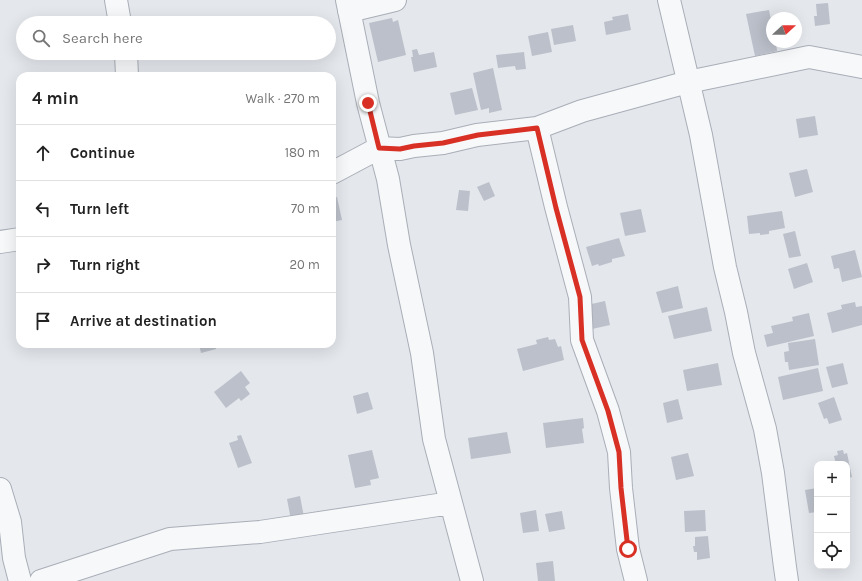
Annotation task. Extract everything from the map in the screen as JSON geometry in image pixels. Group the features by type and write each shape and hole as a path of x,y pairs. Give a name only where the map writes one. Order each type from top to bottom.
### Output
{"street":[{"path":"116,0 119,16"},
{"path":"395,0 348,6 368,103 388,179 399,245 422,353 434,439 472,581"},
{"path":"669,0 701,134 725,267 773,473 784,568 787,581"},
{"path":"336,171 379,148 400,149 443,143 478,135 537,128 582,111 688,82 809,57 862,67"},
{"path":"126,60 127,72"},
{"path":"537,128 556,208 580,297 582,340 608,411 619,452 627,542 636,581"},
{"path":"0,242 16,240"},
{"path":"0,489 10,522 14,558 20,581"},
{"path":"41,581 170,539 260,532 451,503"}],"building":[{"path":"828,3 830,24 815,26 814,16 817,16 816,4"},
{"path":"769,10 769,12 766,12 766,48 777,48 777,51 755,56 746,14"},
{"path":"628,14 631,30 606,35 604,22 613,20 612,17"},
{"path":"392,18 393,22 398,20 406,55 378,62 369,23"},
{"path":"573,25 576,41 554,45 551,29"},
{"path":"548,32 552,52 532,56 528,36"},
{"path":"417,49 419,55 434,52 437,67 414,72 411,57 413,57 412,50"},
{"path":"524,52 526,69 516,70 515,66 498,68 496,55"},
{"path":"493,68 502,110 489,113 489,108 481,110 473,73"},
{"path":"472,88 478,110 455,115 450,93"},
{"path":"815,116 818,135 799,138 796,119"},
{"path":"807,169 813,192 795,197 789,173"},
{"path":"489,182 495,196 484,201 477,187"},
{"path":"459,190 470,191 468,211 456,210"},
{"path":"336,197 342,220 336,221"},
{"path":"641,209 646,232 625,236 620,213"},
{"path":"782,211 785,228 769,231 769,234 749,234 747,216"},
{"path":"795,231 801,256 789,258 783,234"},
{"path":"619,238 625,256 612,259 612,262 599,266 598,264 592,266 586,247"},
{"path":"855,250 862,277 842,282 839,268 834,269 831,256"},
{"path":"807,263 813,282 794,289 788,269"},
{"path":"678,286 683,308 662,313 656,292"},
{"path":"605,301 610,325 592,329 587,305"},
{"path":"855,302 856,307 862,306 862,325 832,333 827,313 842,309 841,305"},
{"path":"707,307 712,331 674,339 668,316"},
{"path":"809,313 814,336 767,347 764,335 773,333 771,326 793,321 792,317"},
{"path":"548,337 549,340 555,339 558,347 561,346 564,360 523,371 517,349 537,344 536,340"},
{"path":"815,339 819,365 789,370 788,362 785,362 784,352 789,351 788,343"},
{"path":"200,348 216,348 216,349 201,353"},
{"path":"718,363 722,385 687,391 683,370"},
{"path":"843,363 848,384 832,388 826,367"},
{"path":"818,368 823,391 783,400 778,377"},
{"path":"241,371 250,383 245,387 250,394 241,401 239,398 226,408 214,392"},
{"path":"368,392 373,409 357,414 353,396"},
{"path":"834,397 842,420 829,424 827,418 824,419 818,403"},
{"path":"678,399 683,419 667,423 663,403"},
{"path":"583,418 584,428 582,429 584,443 546,448 543,423"},
{"path":"507,432 511,453 471,459 468,438"},
{"path":"241,435 252,463 238,468 229,443 238,440 237,436"},
{"path":"372,450 379,478 370,480 371,485 355,488 348,455"},
{"path":"843,450 844,454 847,453 849,461 835,461 834,456 838,455 837,451"},
{"path":"688,453 694,476 676,480 671,457"},
{"path":"814,488 814,512 809,513 805,490"},
{"path":"300,496 304,517 291,520 287,499"},
{"path":"536,510 539,531 523,533 520,513"},
{"path":"705,510 706,531 685,532 684,511"},
{"path":"562,511 565,529 549,532 545,514"},
{"path":"708,536 710,558 697,560 697,552 694,552 693,546 695,546 695,537"},
{"path":"553,561 555,581 538,581 536,563"}],"route":[{"path":"368,103 379,148 400,149 443,143 478,135 537,128 556,208 580,297 582,340 608,411 619,452 621,488 628,549"}]}
